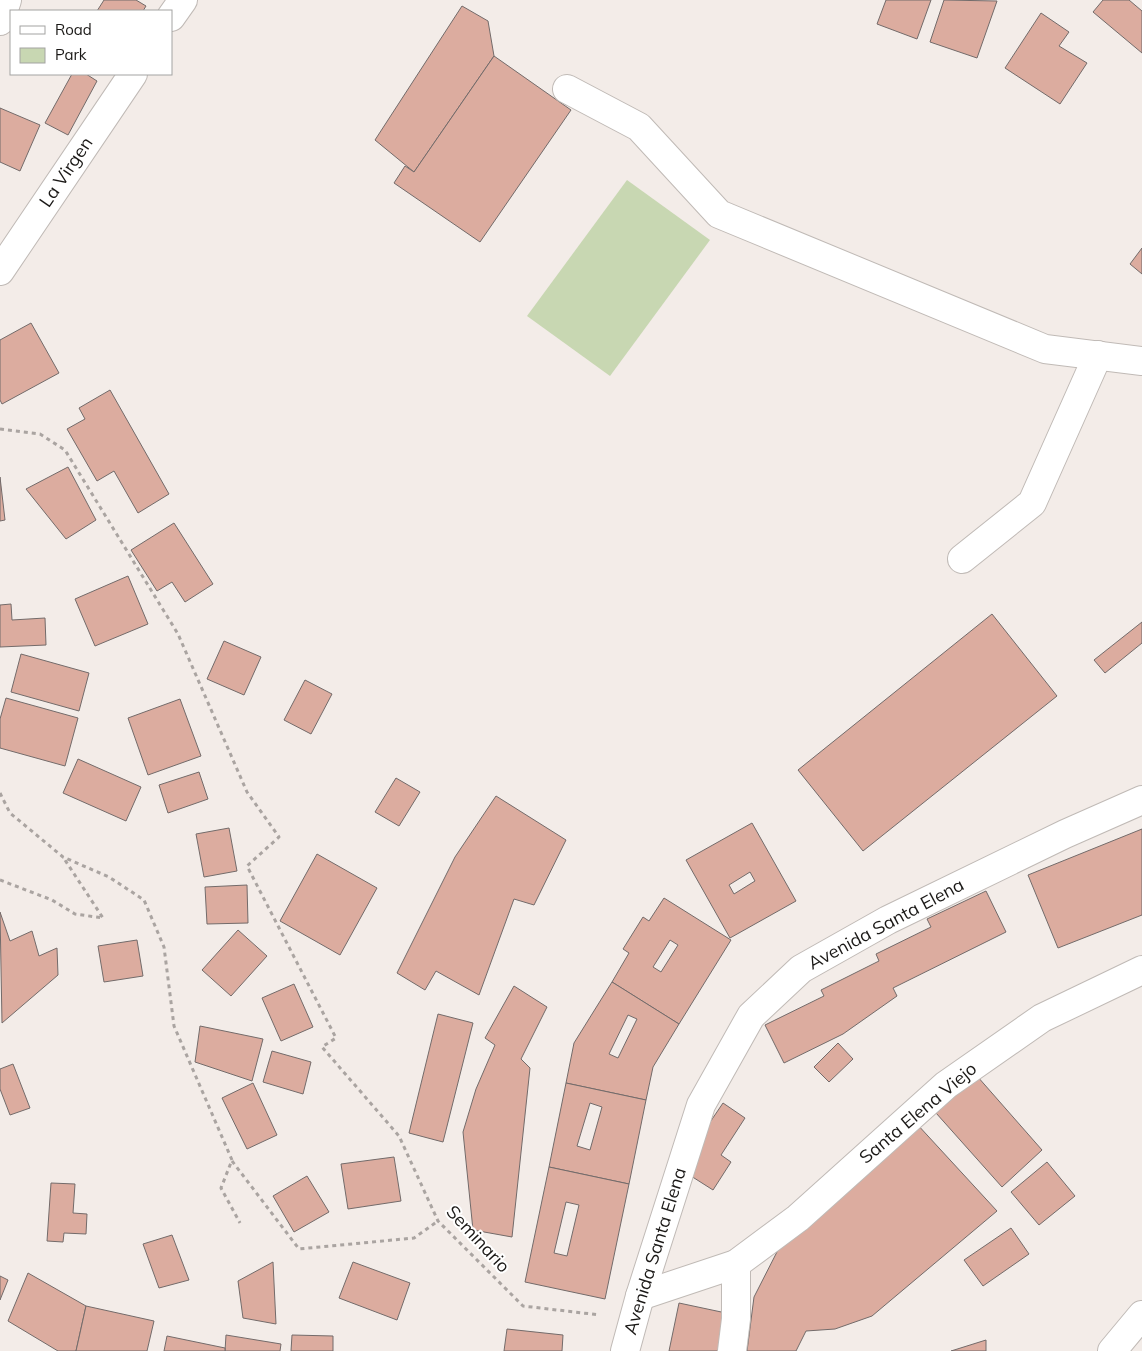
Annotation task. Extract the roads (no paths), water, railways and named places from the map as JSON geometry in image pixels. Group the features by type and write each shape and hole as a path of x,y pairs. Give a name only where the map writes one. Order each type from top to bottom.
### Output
{"street":[{"path":"0,21 7,0"},
{"path":"172,16 183,0"},
{"name":"La Virgen","path":"0,270 132,75"},
{"path":"567,89 638,127 719,214 1045,349 1142,361"},
{"path":"962,559 1032,503 1098,355"},
{"name":"Avenida Santa Elena","path":"625,1351 636,1308 701,1105 751,1016 801,969 888,920 1065,834 1142,800"},
{"name":"Santa Elena Viejo","path":"636,1308 736,1264 798,1218 946,1085 1042,1018 1142,970"},
{"path":"732,1351 736,1318 736,1264"},
{"path":"1112,1351 1142,1315"}]}
